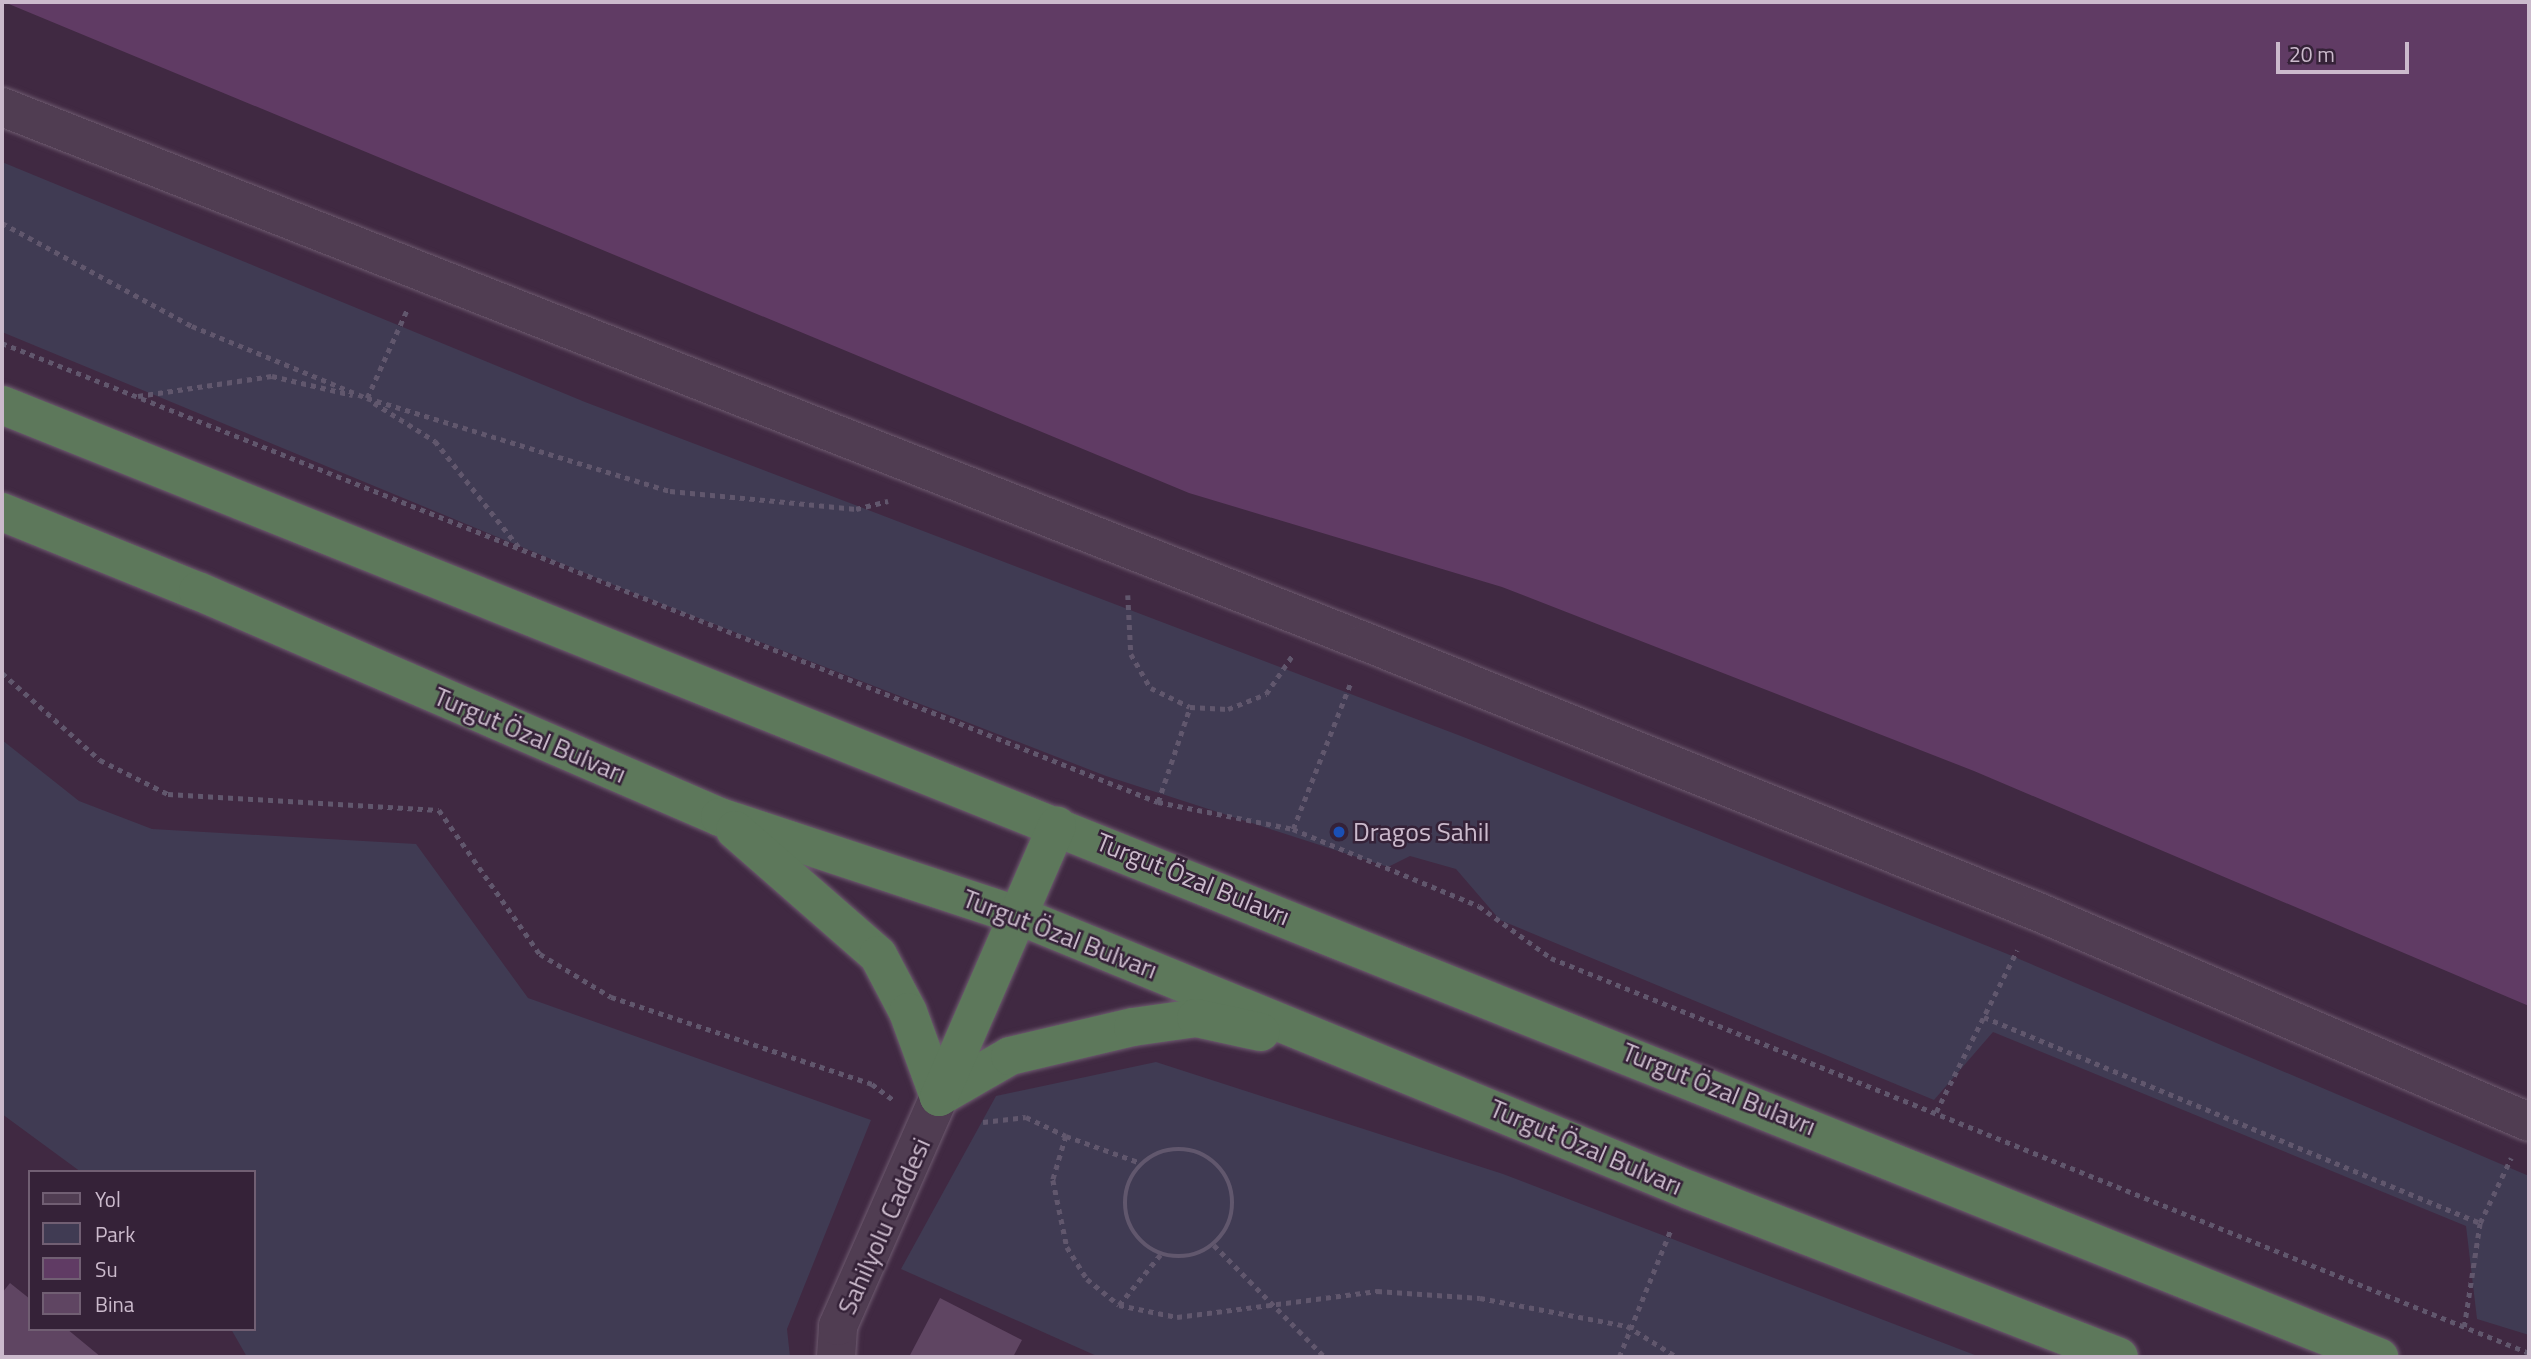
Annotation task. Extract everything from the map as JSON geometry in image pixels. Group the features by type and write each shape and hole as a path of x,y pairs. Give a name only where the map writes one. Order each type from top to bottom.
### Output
{"highway":[{"path":"2,405 1057,825 934,1112"},
{"name":"Turgut Özal Bulvarı","path":"2,512 198,591 720,817 1017,915 1368,1056 1689,1190 2119,1357"},
{"path":"720,817 878,955 908,1012 934,1112"},
{"name":"Turgut Özal Bulavrı","path":"1057,825 2379,1357"},
{"path":"934,1112 1010,1056 1196,1018 1368,1056"}],"street":[{"path":"2,107 1366,642 2036,911 2521,1138"},
{"name":"Sahilyolu Caddesi","path":"836,1357 838,1326 934,1112"}],"path":[{"path":"2,223 192,326 367,398 435,441 522,552"},
{"path":"367,398 421,270"},
{"path":"2,343 522,552 1158,802 1293,829 1479,906 1551,958 2529,1353"},
{"path":"137,397 272,376 367,398 670,491 856,509 892,500"},
{"path":"1145,557 1131,577 1125,609 1131,654 1152,688 1190,707 1228,709 1266,694 1290,662 1302,618"},
{"path":"1293,829 1366,642"},
{"path":"2,673 100,760 168,794 439,810 540,954 611,997 872,1084 934,1112 1026,1118 1066,1136 1141,1163"},
{"path":"1158,802 1190,707"},
{"path":"1936,1112 2036,911"},
{"path":"1984,1017 2480,1223"},
{"path":"1066,1136 1053,1180 1067,1247 1087,1279 1119,1305 1177,1317 1377,1291 1480,1298 1627,1326 1676,1357"},
{"path":"2464,1327 2480,1223 2521,1138"},
{"path":"1172,1149 1190,1150 1219,1166 1233,1198 1232,1216 1214,1245 1188,1257 1160,1255 1143,1246 1124,1215 1130,1178 1141,1163 1172,1149"},
{"path":"1619,1357 1627,1326 1689,1190"},
{"path":"1214,1245 1325,1357"},
{"path":"1119,1305 1160,1255"}],"green space":[{"path":"2,162 585,402 1466,738 2005,953 2529,1176 2529,1335 2477,1319 2466,1226 1993,1032 1934,1100 1500,920 1456,869 1410,856 1388,867 1106,776 616,586 2,332"},
{"path":"2,740 79,801 152,829 416,844 528,998 871,1120 787,1329 790,1357 247,1357 232,1331 256,1331 256,1170 78,1170 2,1114"},
{"path":"1156,1062 1503,1174 1980,1357 1099,1357 901,1269 996,1096"}],"water":[{"path":"4,2 2529,2 2529,1006 1974,771 1502,587 1189,493"}],"building":[{"path":"10,1283 28,1297 28,1331 69,1331 101,1357 2,1357 2,1293"},
{"path":"940,1298 1022,1340 1013,1357 909,1357"}],"place":[{"name":"Dragos Sahil","path":"1339,832"}]}
